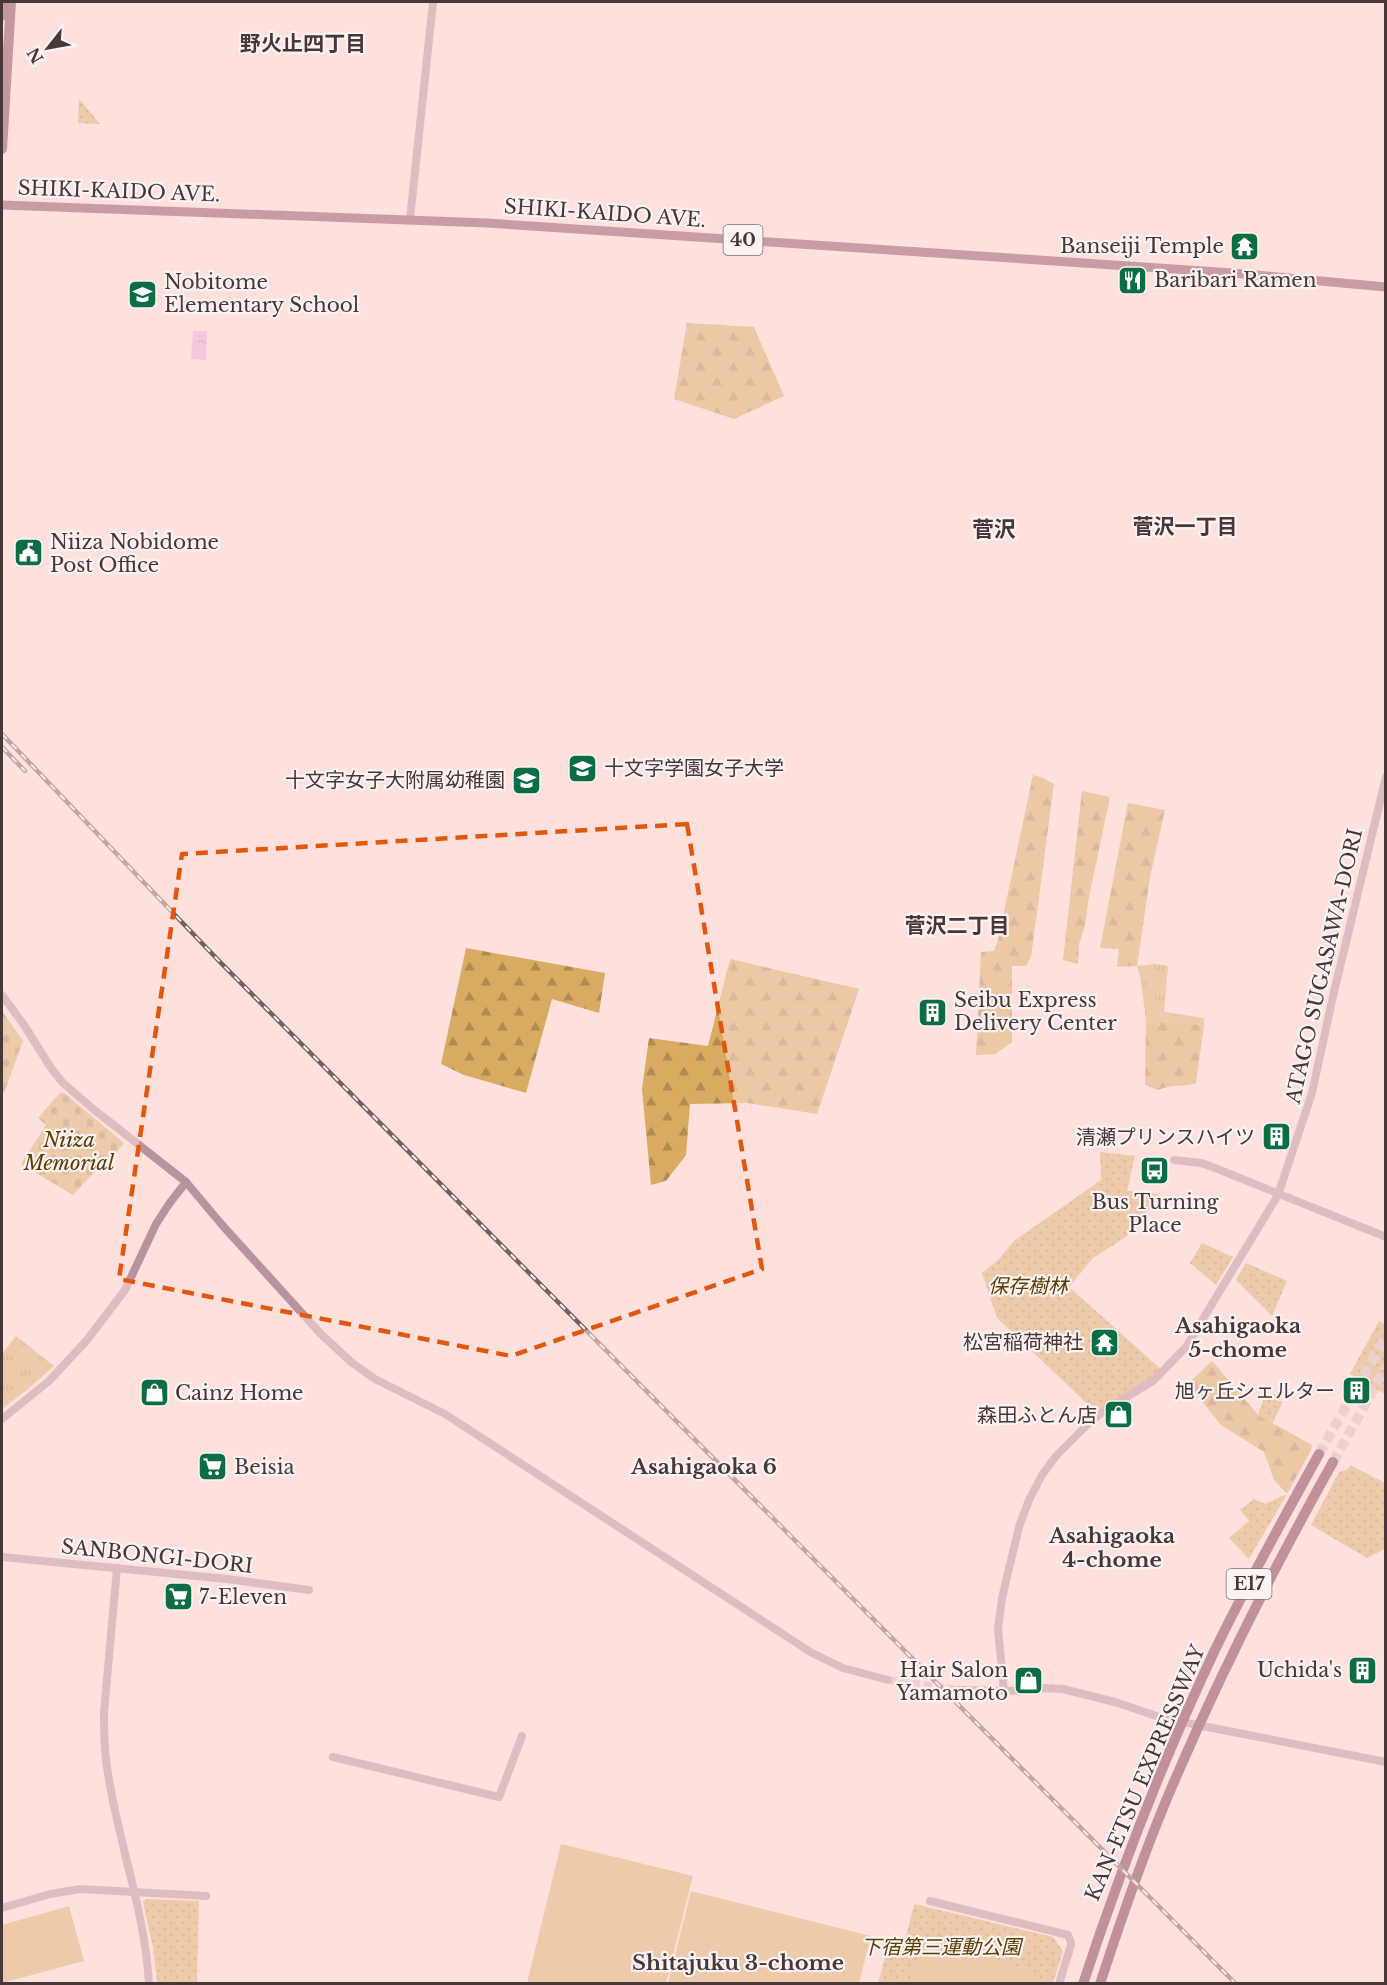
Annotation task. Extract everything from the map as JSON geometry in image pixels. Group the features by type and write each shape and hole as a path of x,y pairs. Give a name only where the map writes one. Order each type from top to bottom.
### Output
{"highway":[{"path":"2,2 2,16"},
{"path":"2,149 11,2"},
{"name":"KAN-ETSU EXPRESSWAY","path":"1083,1983 1109,1904 1175,1737 1214,1652 1319,1454"},
{"name":"KAN-ETSU EXPRESSWAY","path":"1100,1983 1124,1912 1176,1777 1201,1720 1239,1640 1333,1462"}],"main road":[{"name":"SHIKI-KAIDO AVE.","path":"2,205 503,224 1233,273 1386,287"}],"street":[{"path":"410,219 433,2"},
{"name":"ATAGO SUGASAWA-DORI","path":"1004,1691 999,1629 1002,1598 1019,1527 1042,1475 1056,1456 1092,1420 1153,1381 1186,1347 1278,1195 1312,1093 1386,777"},
{"path":"2,995 63,1083 186,1182 222,1226 320,1334 351,1362 375,1378 445,1414 812,1653 843,1668 888,1680"},
{"path":"1174,1160 1201,1163 1215,1168 1386,1237"},
{"path":"2,1419 49,1381 87,1340 125,1290 156,1224 186,1182"},
{"name":"SANBONGI-DORI","path":"2,1557 227,1579 309,1590"},
{"path":"117,1568 104,1712 104,1736 107,1768 134,1891 148,1964 149,1983"},
{"path":"958,1689 1004,1691 1063,1689 1115,1702 1162,1718 1386,1762"},
{"path":"333,1757 499,1797 522,1736"},
{"path":"2,1908 50,1894 80,1889 206,1896"},
{"path":"930,1901 1068,1935 1071,1945 1059,1983"}],"highlighted area":[{"path":"687,824 762,1269 511,1356 119,1279 182,854"}],"green space":[{"path":"79,99 100,124 78,123"},
{"path":"687,323 754,327 784,396 734,419 674,399"},
{"path":"1033,775 1054,784 1031,957 1026,966 1012,966 1012,1042 995,1054 976,1055 981,952 994,951 998,940"},
{"path":"1082,791 1110,797 1085,926 1079,944 1078,964 1063,960"},
{"path":"1128,803 1165,810 1150,877 1137,966 1117,967 1119,949 1100,948"},
{"path":"466,948 605,973 599,1013 552,999 526,1093 464,1075 441,1064"},
{"path":"730,959 859,989 817,1114 747,1103 690,1104 686,1155 666,1181 651,1185 642,1089 649,1038 708,1046"},
{"path":"1155,964 1168,966 1164,1012 1204,1018 1204,1025 1146,1021 1137,966"},
{"path":"2,1011 23,1041 4,1093 2,1092"},
{"path":"1146,1021 1204,1025 1196,1083 1158,1090 1145,1085"},
{"name":"Niiza Memorial","path":"60,1093 64,1093 124,1143 103,1169 99,1167 73,1195 21,1164 46,1125 38,1118"},
{"name":"保存樹林","path":"1100,1152 1135,1156 1127,1191 1159,1194 1126,1237 1093,1258 1069,1287 1163,1371 1099,1415 997,1318 982,1273 997,1261 1014,1241 1101,1180"},
{"path":"1202,1243 1233,1257 1216,1285 1190,1263"},
{"path":"1246,1263 1287,1281 1272,1316 1236,1280"},
{"path":"1379,1321 1385,1325 1385,1394 1350,1374"},
{"path":"16,1336 54,1366 2,1409 2,1354"},
{"path":"1212,1361 1258,1415 1312,1445 1287,1494 1274,1480 1264,1452 1221,1425 1188,1384"},
{"path":"1274,1394 1279,1397 1279,1401 1283,1402 1272,1424 1258,1415 1263,1400"},
{"path":"1350,1465 1385,1483 1385,1549 1367,1558 1311,1525 1339,1472 1348,1469"},
{"path":"1287,1494 1249,1559 1229,1538 1249,1521 1240,1510 1254,1499 1265,1504"},
{"path":"561,1844 693,1876 666,1983 527,1983"},
{"path":"691,1891 871,1936 859,1983 668,1983"},
{"path":"146,1899 199,1901 197,1983 157,1983 153,1948 143,1902"},
{"name":"下宿第三運動公園","path":"914,1904 1053,1937 1063,1951 1053,1983 878,1984 889,1942 904,1945"},
{"path":"69,1906 84,1961 2,1983 2,1925"},
{"path":"923,1938 1038,1974 1035,1983 909,1983"}],"water":[{"path":"193,331 207,331 206,360 191,359"}],"tunnel":[{"path":"1319,1454 1386,1336"},
{"path":"1333,1462 1386,1367"},
{"path":"888,1680 958,1690"}],"railway":[{"path":"2,734 220,962 1236,1984"},
{"path":"2,747 25,771"}],"place":[{"name":"Banseiji Temple","path":"1245,246"},
{"name":"Baribari Ramen","path":"1133,280"},
{"name":"Nobitome Elementary School","path":"143,294"},
{"name":"Niiza Nobidome Post Office","path":"29,553"},
{"name":"十文字学園女子大学","path":"583,768"},
{"name":"十文字女子大附属幼稚園","path":"526,780"},
{"name":"Seibu Express Delivery Center","path":"933,1012"},
{"name":"清瀬プリンスハイツ","path":"1276,1137"},
{"name":"Bus Turning Place","path":"1155,1171"},
{"name":"松宮稲荷神社","path":"1104,1342"},
{"name":"旭ヶ丘シェルター","path":"1356,1391"},
{"name":"Cainz Home","path":"154,1393"},
{"name":"森田ふとん店","path":"1118,1415"},
{"name":"Beisia","path":"213,1467"},
{"name":"7-Eleven","path":"178,1597"},
{"name":"Uchida's","path":"1363,1670"},
{"name":"Hair Salon Yamamoto","path":"1029,1681"}],"district":[{"name":"野火止四丁目","path":"303,44"},
{"name":"菅沢一丁目","path":"1185,527"},
{"name":"菅沢","path":"994,529"},
{"name":"菅沢二丁目","path":"957,926"},
{"name":"Asahigaoka 5-chome","path":"1238,1338"},
{"name":"Asahigaoka 6","path":"704,1467"},
{"name":"Asahigaoka 4-chome","path":"1112,1548"},
{"name":"Shitajuku 3-chome","path":"738,1963"}]}
